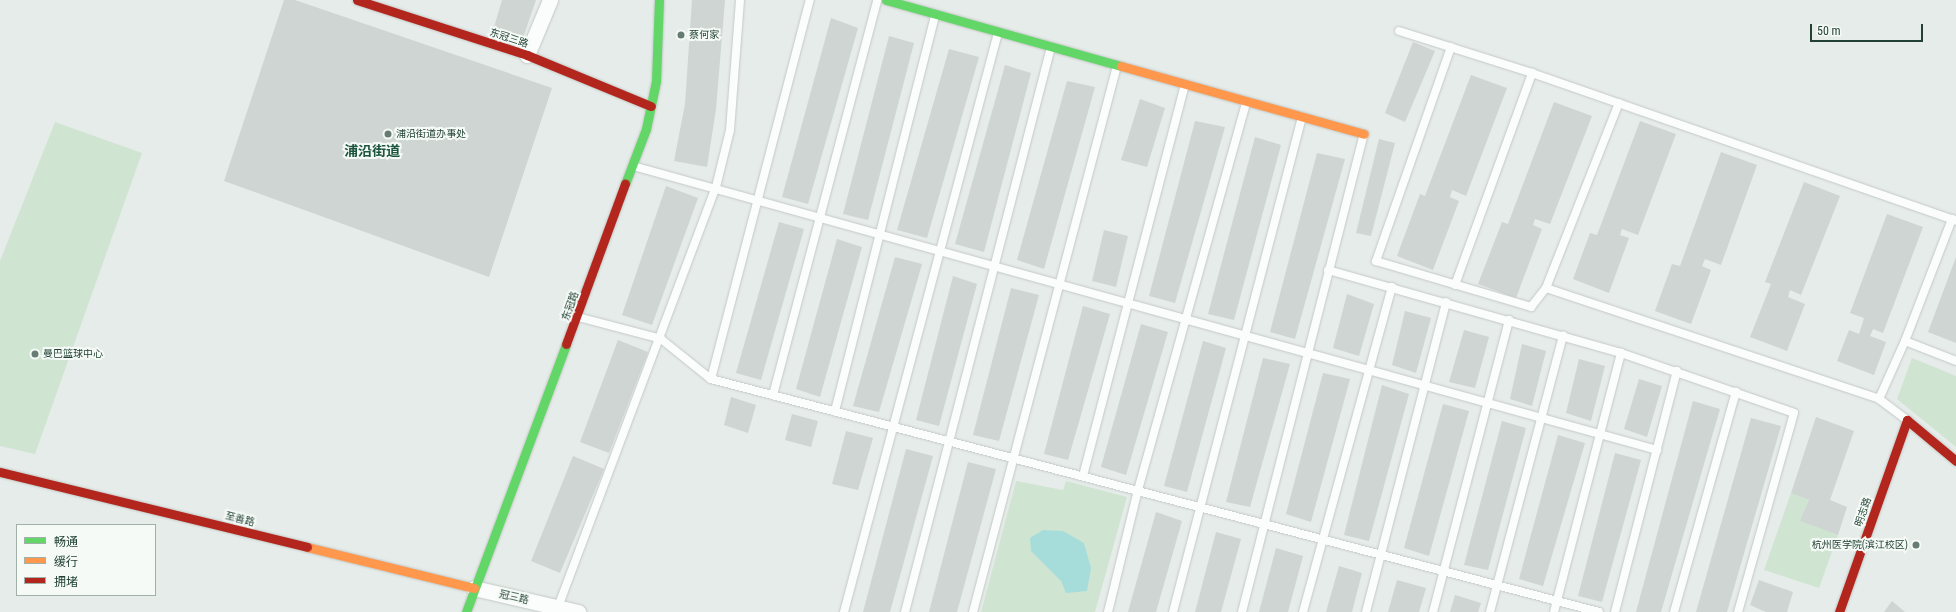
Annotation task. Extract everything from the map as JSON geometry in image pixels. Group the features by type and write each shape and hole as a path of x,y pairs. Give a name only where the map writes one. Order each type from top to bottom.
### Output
{"street":[{"name":"东冠三路","path":"357,0 527,55 651,106"},
{"path":"527,55 550,0"},
{"name":"东冠路","path":"466,612 578,317 633,166 651,106 656,82 659,0"},
{"path":"886,0 1364,134"},
{"path":"1907,420 1956,460"},
{"name":"明志路","path":"1839,612 1907,420"},
{"name":"至善路","path":"0,472 474,588"},
{"name":"冠三路","path":"474,588 578,612"}],"lane":[{"path":"558,607 661,339 716,187 730,130 740,0"},
{"path":"711,379 760,200 810,0"},
{"path":"773,395 877,0"},
{"path":"835,412 881,234 935,14"},
{"path":"1399,30 1532,73 1954,220 1906,341 1879,399"},
{"path":"844,612 938,250 998,32"},
{"path":"905,612 1051,47"},
{"path":"1451,47 1376,262 1531,307 1546,288 1619,103"},
{"path":"973,612 1117,66"},
{"path":"1455,285 1532,73"},
{"path":"1084,476 1185,85"},
{"path":"1108,612 1138,490 1187,319 1246,102"},
{"path":"1173,612 1302,117"},
{"path":"1242,612 1267,523 1307,352 1364,134"},
{"path":"633,166 716,187 994,266 1489,402 1541,419 1602,433 1657,450"},
{"path":"1328,270 1563,335 1677,371 1794,413 1738,612"},
{"path":"1303,612 1392,287"},
{"path":"1546,288 1879,399 1907,420"},
{"path":"1366,612 1426,385 1446,302"},
{"path":"578,317 661,339 711,379 892,427 1323,537 1443,572 1599,612"},
{"path":"1433,612 1489,402 1509,320"},
{"path":"1490,612 1563,335"},
{"path":"1906,341 1956,361"},
{"path":"1554,612 1602,433 1621,353"},
{"path":"1615,612 1677,371"},
{"path":"1674,612 1736,392"}],"green space":[{"name":"曼巴篮球中心","path":"55,122 142,153 35,454 0,446 0,261"},
{"path":"1912,358 1956,376 1956,447 1897,399"},
{"path":"1016,481 1063,490 1066,481 1127,497 1095,612 981,612"},
{"path":"1791,493 1809,500 1801,521 1838,535 1819,588 1764,570"}],"water":[{"path":"1043,530 1063,531 1084,543 1091,568 1087,591 1066,593 1061,581 1031,551 1030,538"}],"building":[{"name":"浦沿街道办事处","path":"284,0 295,0 552,88 489,277 224,181"},
{"path":"502,0 536,0 523,38 494,27"},
{"path":"692,0 725,0 716,109 707,167 674,161 685,104"},
{"path":"831,18 858,28 808,204 782,197"},
{"path":"889,36 914,43 868,220 843,214"},
{"path":"1413,42 1435,51 1405,122 1385,113"},
{"path":"949,49 979,57 927,238 897,230"},
{"path":"1005,65 1031,73 984,252 955,244"},
{"path":"1471,75 1507,88 1466,196 1452,190 1450,197 1459,201 1433,270 1397,256 1420,194 1425,196"},
{"path":"1067,81 1095,87 1044,269 1017,260"},
{"path":"1140,99 1165,108 1147,167 1121,160"},
{"path":"1554,102 1592,116 1550,224 1535,219 1533,225 1542,229 1516,298 1478,284 1502,222 1508,224"},
{"path":"1195,121 1225,127 1175,303 1149,296"},
{"path":"1640,121 1676,134 1638,235 1622,229 1620,235 1629,238 1609,293 1573,279 1590,233 1597,235"},
{"path":"1255,137 1281,145 1234,320 1208,314"},
{"path":"1379,139 1395,143 1371,236 1356,233"},
{"path":"1721,152 1757,165 1721,265 1705,259 1702,266 1711,270 1691,324 1655,311 1672,264 1680,266"},
{"path":"1317,153 1345,159 1295,339 1270,332"},
{"path":"1804,182 1840,196 1801,295 1790,290 1788,297 1805,304 1787,351 1750,337 1771,284 1765,282"},
{"path":"666,186 698,198 652,325 622,315"},
{"path":"1887,214 1923,227 1883,333 1873,329 1870,336 1886,342 1874,375 1837,361 1849,330 1859,334 1864,318 1850,313"},
{"path":"779,222 804,229 761,380 736,373"},
{"path":"1104,230 1128,236 1116,287 1092,281"},
{"path":"837,239 862,247 820,397 796,389"},
{"path":"895,257 922,264 879,412 853,406"},
{"path":"1956,257 1956,343 1928,332"},
{"path":"953,276 977,284 939,426 916,420"},
{"path":"1011,288 1039,295 999,441 973,435"},
{"path":"1347,294 1374,304 1359,356 1333,348"},
{"path":"1083,306 1110,314 1068,460 1044,454"},
{"path":"1405,311 1431,318 1416,373 1392,365"},
{"path":"1141,324 1168,332 1126,475 1101,467"},
{"path":"1464,330 1489,337 1475,388 1449,382"},
{"path":"618,340 648,352 609,453 580,442"},
{"path":"1203,341 1226,348 1187,492 1164,486"},
{"path":"1522,344 1546,351 1532,406 1510,399"},
{"path":"1263,358 1290,364 1250,507 1226,502"},
{"path":"1579,359 1605,366 1591,421 1566,413"},
{"path":"1323,373 1350,379 1311,522 1286,514"},
{"path":"1639,379 1662,386 1647,437 1624,429"},
{"path":"1382,385 1409,394 1369,541 1344,535"},
{"path":"731,397 756,405 748,433 724,425"},
{"path":"1693,401 1720,409 1661,612 1636,612"},
{"path":"1443,404 1469,411 1429,556 1404,548"},
{"path":"792,414 818,421 811,447 785,440"},
{"path":"1816,417 1854,431 1830,500 1847,507 1838,535 1800,521 1809,500 1791,493"},
{"path":"1751,418 1781,426 1727,612 1696,612"},
{"path":"1502,421 1526,428 1488,570 1464,565"},
{"path":"846,431 873,438 858,490 832,484"},
{"path":"1558,435 1585,443 1543,586 1519,579"},
{"path":"906,449 933,456 890,612 863,612"},
{"path":"1615,453 1641,460 1602,602 1578,596"},
{"path":"573,456 604,469 560,573 531,561"},
{"path":"968,462 996,469 957,612 929,612"},
{"path":"1156,512 1182,521 1156,612 1128,612"},
{"path":"1216,532 1241,539 1221,612 1195,612"},
{"path":"1276,548 1303,556 1288,612 1259,612"},
{"path":"1339,566 1362,573 1352,612 1326,612"},
{"path":"1397,580 1426,588 1419,612 1388,612"},
{"path":"1759,580 1793,592 1787,612 1766,612 1750,605"},
{"path":"1455,595 1481,603 1478,612 1450,612"},
{"path":"1892,601 1905,612 1884,612"}],"traffic: fast":[{"path":"625,184 646,129 656,81 659,0"},
{"path":"886,0 1121,66"},
{"path":"466,612 566,344"}],"traffic: slow":[{"path":"1121,66 1364,134"},
{"path":"307,547 474,588"}],"traffic: jam":[{"path":"357,0 527,55 651,106"},
{"path":"566,344 625,184"},
{"path":"1839,612 1907,420 1956,461"},
{"path":"0,472 307,547"}],"place":[{"name":"蔡何家","path":"681,35"},
{"name":"浦沿街道办事处","path":"388,134"},
{"name":"曼巴篮球中心","path":"35,354"},
{"name":"杭州医学院(滨江校区)","path":"1916,545"}],"district":[{"name":"浦沿街道","path":"372,151"}]}
